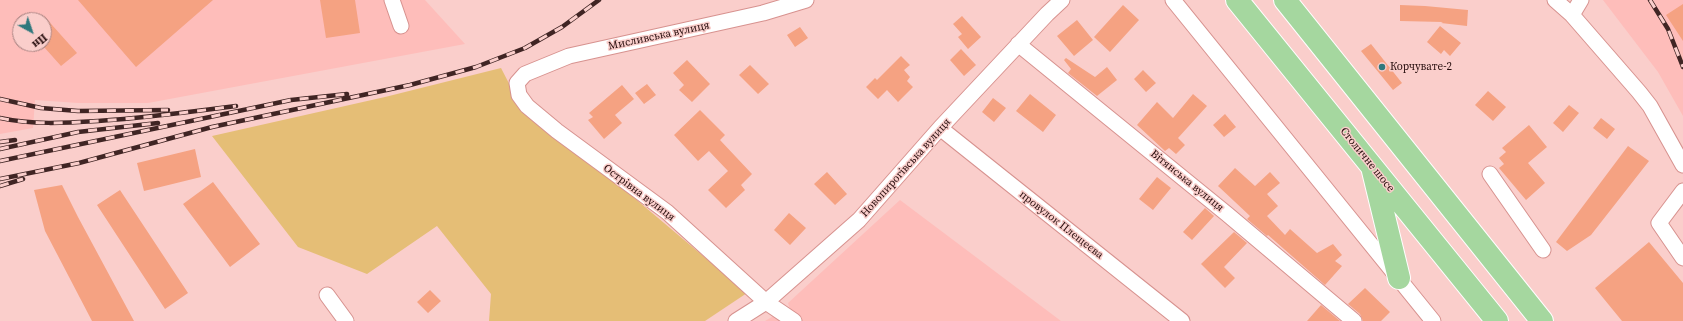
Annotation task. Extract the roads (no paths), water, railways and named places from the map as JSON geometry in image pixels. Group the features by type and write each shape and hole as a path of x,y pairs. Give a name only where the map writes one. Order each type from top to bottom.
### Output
{"highway":[{"name":"Столичне шосе","path":"1237,0 1497,321"},
{"path":"1285,0 1542,321"},
{"path":"1371,164 1399,278"}],"street":[{"path":"392,0 401,26"},
{"name":"Мисливська вулиця","path":"517,84 525,74 569,56 763,13 806,0"},
{"name":"Новопирогівська вулиця","path":"736,321 766,302 859,220 940,128 1018,44 1062,0"},
{"path":"1173,0 1433,321"},
{"path":"1555,0 1572,15 1650,106 1683,164"},
{"path":"1572,15 1581,0"},
{"name":"Вітянська вулиця","path":"1018,44 1215,204 1354,321"},
{"name":"Острівна вулиця","path":"517,84 518,95 527,106 557,131 667,212 766,302 794,321"},
{"name":"провулок Плещеєва","path":"940,128 1182,321"},
{"path":"1490,174 1543,250"},
{"path":"1683,191 1658,224 1683,258"},
{"path":"327,295 346,321"}],"railway":[{"path":"0,179 79,163 212,127 410,85 476,67 525,48 562,27 599,0"},
{"path":"1650,0 1668,29 1683,67"},
{"path":"0,161 291,100 347,94"},
{"path":"0,99 41,108 78,111 168,110"},
{"path":"0,118 36,123 86,122 150,117 236,106"},
{"path":"0,149 78,132 158,123"},
{"path":"0,142 15,140"},
{"path":"0,186 23,179"}],"place":[{"name":"Корчувате-2","path":"1382,67"}]}
